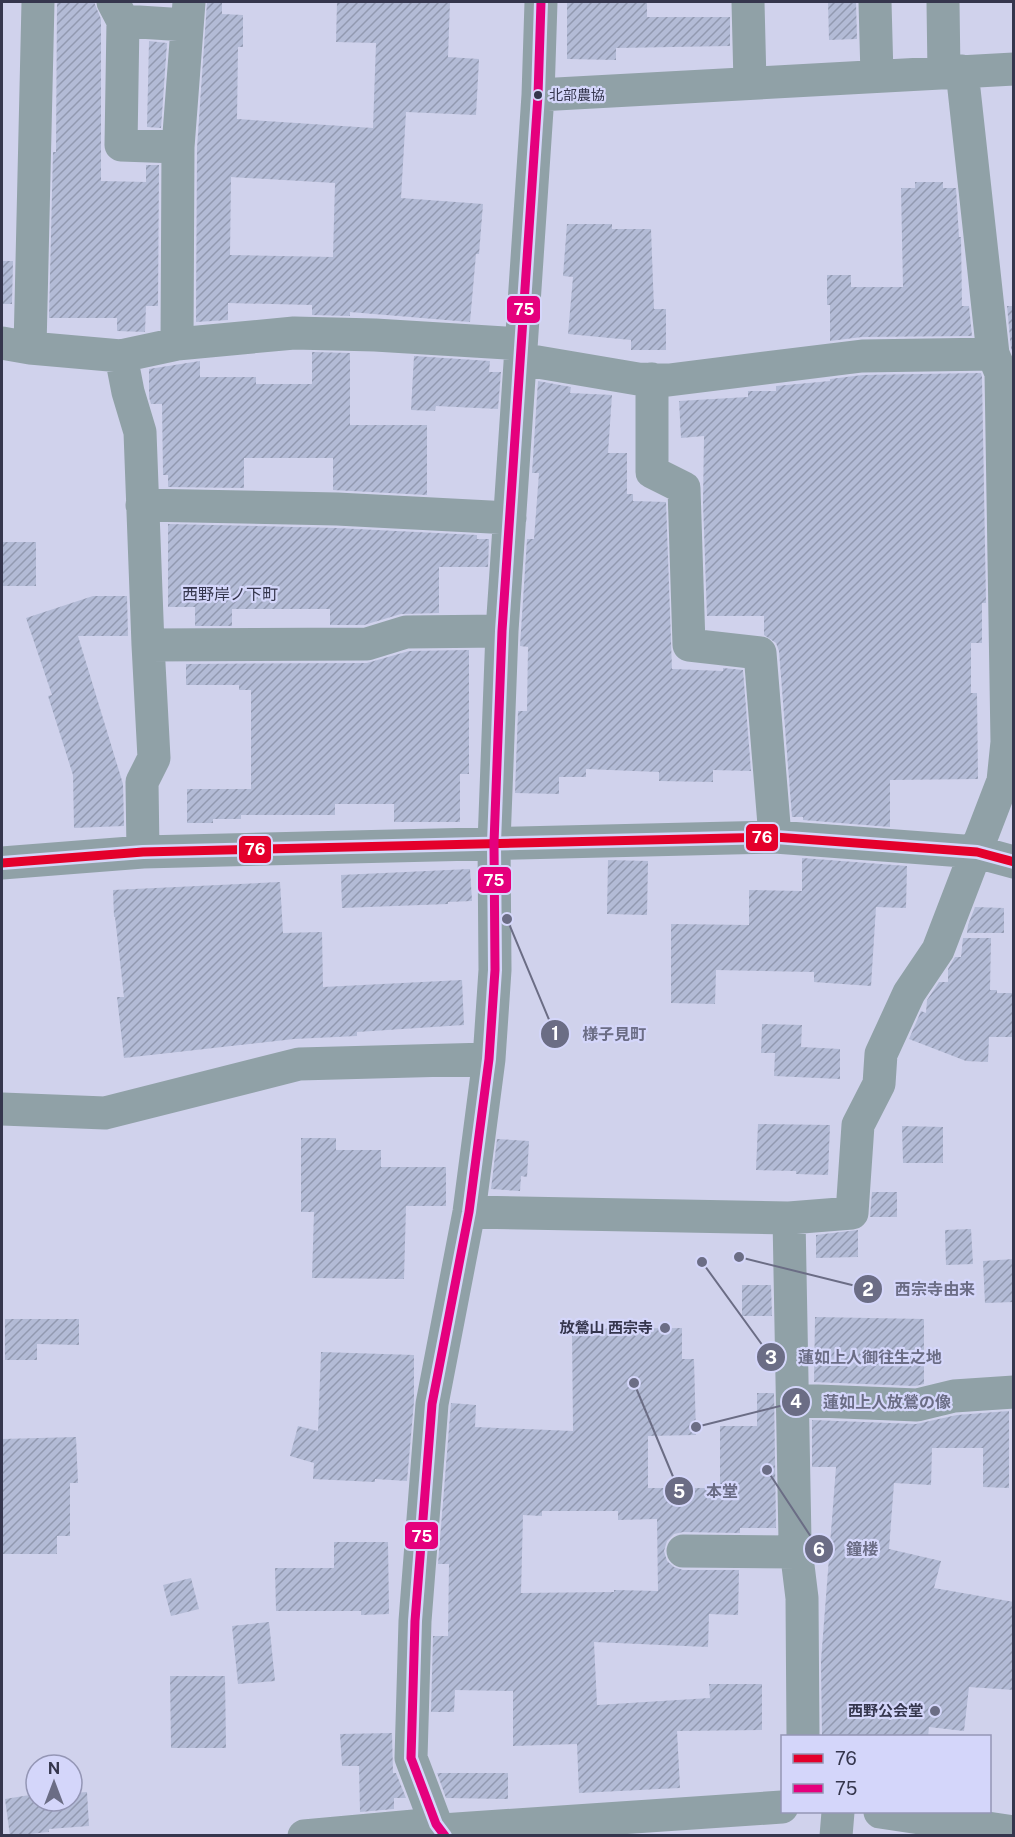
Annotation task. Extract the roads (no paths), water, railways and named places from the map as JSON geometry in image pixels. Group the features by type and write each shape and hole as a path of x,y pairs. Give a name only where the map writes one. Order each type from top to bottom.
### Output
{"street":[{"path":"38,2 16,345 121,356 177,344 294,333 375,335 521,351 638,379 669,380 862,356 993,354"},
{"path":"441,1830 411,1758 415,1621 432,1404 469,1212 489,1059 495,970 494,843 502,631 538,95 541,2"},
{"path":"748,2 750,83"},
{"path":"875,2 877,76"},
{"path":"469,1212 789,1218 852,1213 858,1125 879,1084 882,1054 909,993 938,950 977,852 1005,799 1003,781 1007,742 1001,373 993,354 943,2"},
{"path":"177,344 178,147 187,13 118,11 121,145 178,147"},
{"path":"538,95 1014,69"},
{"path":"121,356 128,392 140,432 154,758 142,782 143,852"},
{"path":"652,379 652,472 684,488 689,645 760,653 775,837"},
{"path":"142,505 337,509 510,518"},
{"path":"148,645 367,644 406,632 502,631"},
{"path":"2,863 143,852 775,837 977,852 1014,862"},
{"path":"2,1109 105,1113 299,1064 489,1059"},
{"path":"789,1218 796,1552 802,1598 803,1735"},
{"path":"793,1400 917,1405 954,1396 1014,1392"},
{"path":"683,1551 796,1552"},
{"path":"304,1836 441,1830 781,1807"},
{"path":"836,1836 838,1813"},
{"path":"887,1813 1014,1832"}],"place":[{"name":"北部農協","path":"538,95"},
{"name":"様子見町","path":"507,919"},
{"name":"西宗寺由来","path":"739,1257"},
{"name":"蓮如上人御往生之地","path":"702,1262"},
{"name":"放鶯山 西宗寺","path":"665,1328"},
{"name":"本堂","path":"634,1383"},
{"name":"蓮如上人放鶯の像","path":"696,1427"},
{"name":"鐘楼","path":"767,1470"},
{"name":"西野公会堂","path":"935,1711"}],"district":[{"name":"西野岸ノ下町","path":"230,594"}]}
